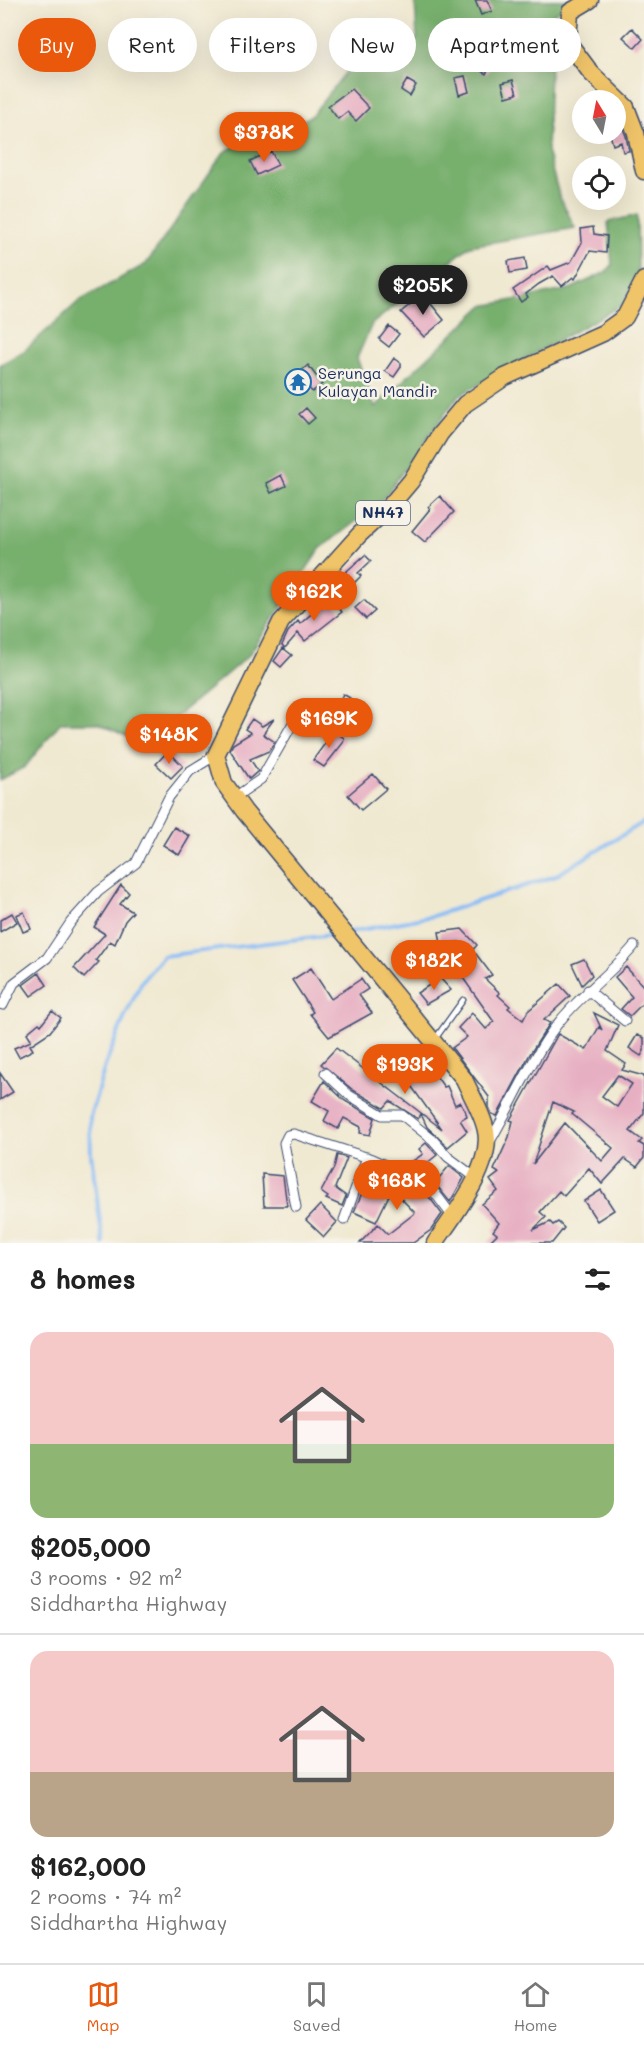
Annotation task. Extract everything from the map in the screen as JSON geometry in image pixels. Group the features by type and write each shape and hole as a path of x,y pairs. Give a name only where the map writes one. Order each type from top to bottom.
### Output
{"highway":[{"path":"590,0 570,12 568,42 591,73 626,108 636,133 644,171"},
{"name":"NH47","path":"216,755 281,622 359,535 390,507 411,481 440,434 465,404 505,377 603,333 625,317 644,280"},
{"path":"216,755 219,772 240,804 464,1079 487,1131 483,1166 435,1243"}],"street":[{"path":"240,804 261,779 297,716"},
{"path":"0,1004 3,1005 14,983 47,958 71,922 98,892 136,863 170,797 190,771 216,755"},
{"path":"484,1150 552,1030 588,990 619,964 634,946"},
{"path":"588,990 625,1021"},
{"path":"325,1073 349,1095 382,1114 402,1115 433,1140 448,1157 476,1178"},
{"path":"296,1207 284,1143 288,1135 294,1134 389,1166 430,1190 453,1217"},
{"path":"344,1220 367,1157"}],"lane":[{"path":"433,1043 463,1000"}],"green space":[{"path":"415,0 575,0 552,15 552,18 428,18 428,72 550,72 547,151 559,195 575,228 470,246 372,324 357,358 375,407 483,306 570,289 606,272 612,265 608,222 637,215 638,270 624,304 458,396 380,503 320,549 248,656 165,726 130,738 98,723 60,723 25,767 0,780 0,365 24,351 79,301 146,264 224,152 257,134 296,125 312,115 346,72 416,72"}],"building":[{"path":"475,0 487,0 492,11 481,15"},
{"path":"632,28 643,39 635,48 623,37"},
{"path":"465,76 469,92 459,95 455,78"},
{"path":"407,80 416,85 410,96 401,90"},
{"path":"513,80 517,94 506,97 502,83"},
{"path":"351,89 369,108 356,121 347,112 338,119 328,106"},
{"path":"626,136 629,151 623,152 621,144 626,144"},
{"path":"271,151 278,165 257,175 250,161"},
{"path":"593,227 594,234 607,236 606,253 590,251 575,279 573,277 562,286 553,276 526,294 528,297 521,302 513,290 548,266 551,270 571,262 582,242 581,229"},
{"path":"525,258 527,270 510,273 508,261"},
{"path":"423,294 444,320 424,337 401,312"},
{"path":"389,326 399,334 389,347 379,339"},
{"path":"394,358 401,363 401,367 394,377 385,371"},
{"path":"308,365 322,384 312,392 306,384 297,392 289,382"},
{"path":"306,408 315,418 308,424 299,414"},
{"path":"281,475 286,486 271,493 266,483"},
{"path":"440,496 454,512 425,542 412,531 430,509 428,507"},
{"path":"365,555 371,561 358,573 361,576 350,587 340,577"},
{"path":"329,598 342,612 305,641 298,633 285,648 282,645 288,632 298,621 300,624"},
{"path":"364,600 375,611 366,619 355,608"},
{"path":"283,648 292,655 281,667 274,661"},
{"path":"343,694 350,698 333,732 325,728"},
{"path":"252,719 262,726 274,719 263,734 275,742 269,751 250,759 258,771 249,779 230,750 233,744 251,733 245,729"},
{"path":"334,731 344,738 343,743 324,767 313,760"},
{"path":"168,751 183,766 171,778 156,764"},
{"path":"373,774 386,789 361,810 348,795"},
{"path":"174,827 190,836 179,855 163,845"},
{"path":"121,885 129,893 120,904 133,912 125,921 115,944 110,941 96,960 99,962 84,978 74,968 105,934 94,927"},
{"path":"24,912 31,929 23,932 16,915"},
{"path":"12,913 17,922 0,932 0,920"},
{"path":"462,929 477,945 471,952 459,942 441,944 439,932"},
{"path":"476,954 492,975 485,979 500,993 498,995 510,1006 508,1008 523,1020 528,1011 559,984 570,996 544,1020 550,1023 530,1054 497,1116 492,1114 489,1107 489,1097 452,1048 467,1037 458,1028 472,1013 486,1029 494,1022 456,968"},
{"path":"584,959 592,975 582,985 572,964"},
{"path":"626,967 644,987 644,1002 630,1016 621,1009 632,997 615,977"},
{"path":"311,968 331,999 361,979 368,989 359,995 372,1013 329,1037 310,1014 313,1012 292,980"},
{"path":"39,973 47,985 31,996 23,985"},
{"path":"440,978 451,990 426,1004 417,993"},
{"path":"52,1011 61,1018 50,1032 30,1045 33,1050 19,1057 14,1048 29,1042 31,1039 27,1033 39,1023 41,1025"},
{"path":"594,1013 618,1025 607,1051 626,1064 622,1070 644,1076 644,1113 630,1131 642,1140 639,1143 644,1146 644,1158 637,1167 625,1159 602,1184 589,1168 564,1196 559,1191 540,1212 546,1217 533,1230 550,1222 553,1225 558,1222 564,1228 552,1243 488,1243 497,1234 493,1231 499,1223 482,1204 498,1191 490,1180 499,1173 494,1170 509,1137 513,1121 510,1120 558,1034 586,1050 599,1027 602,1030","holes":["618,1075 632,1084 617,1107 602,1096","553,1102 574,1112 572,1114 613,1148 602,1161 565,1123 533,1164"]},
{"path":"637,1035 644,1038 644,1051 641,1056 629,1048"},
{"path":"336,1048 442,1129 404,1076 414,1068 416,1071 426,1062 444,1087 447,1086 455,1105 460,1102 465,1110 467,1116 460,1120 467,1131 448,1147 427,1127 421,1114 418,1119 390,1101 384,1108 353,1090 321,1064"},
{"path":"0,1073 13,1092 0,1100"},
{"path":"324,1081 345,1101 375,1118 370,1135 360,1133 361,1127 344,1118 338,1129 324,1121 329,1111 312,1101"},
{"path":"426,1143 437,1155 426,1164 434,1184 449,1166 464,1178 450,1202 438,1187 404,1167 423,1154 419,1149"},
{"path":"337,1155 347,1158 335,1188 346,1196 342,1206 326,1199 328,1197 321,1192 334,1168"},
{"path":"381,1171 430,1198 442,1214 431,1230 413,1243 360,1243 378,1224 388,1234 415,1213 392,1189 376,1222 354,1212 362,1193 365,1195"},
{"path":"262,1174 283,1176 287,1206 264,1206"},
{"path":"601,1190 614,1210 597,1221 584,1201"},
{"path":"320,1205 337,1222 324,1237 306,1220"}],"waterway":[{"path":"350,932 433,916 555,876 644,822"},
{"path":"103,1243 91,1154 90,1117 105,1066 142,981 163,956 339,934"}],"place":[{"name":"Serunga Kulayan Mandir","path":"298,382"}]}
